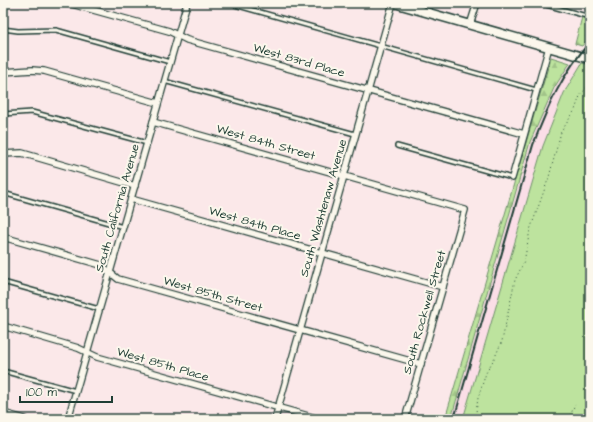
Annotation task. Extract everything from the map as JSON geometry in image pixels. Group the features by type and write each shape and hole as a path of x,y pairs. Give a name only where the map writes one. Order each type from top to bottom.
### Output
{"street":[{"name":"West 83rd Place","path":"68,3 178,35 188,40 524,134"},
{"name":"South California Avenue","path":"68,419 187,3"},
{"name":"South Washtenaw Avenue","path":"275,419 394,3"},
{"path":"394,3 590,59"},
{"path":"470,24 477,3"},
{"path":"512,178 548,47"},
{"path":"3,72 32,70 44,71 158,103"},
{"name":"West 84th Street","path":"153,122 465,210"},
{"path":"3,154 22,153 135,186"},
{"name":"West 84th Place","path":"131,199 443,287"},
{"name":"South Rockwell Street","path":"405,419 465,210"},
{"name":"West 85th Street","path":"3,237 101,265 118,279 420,364"},
{"name":"West 85th Place","path":"3,326 87,352 97,357 319,419"},
{"path":"3,413 25,419"}],"lane":[{"path":"228,3 536,90"},
{"path":"539,3 590,17"},
{"path":"3,29 18,31 56,30 170,62"},
{"path":"164,81 356,134"},
{"path":"3,114 32,112 147,143"},
{"path":"398,146 512,178"},
{"path":"3,193 123,227"},
{"path":"3,282 100,309"},
{"path":"3,371 76,392"}],"path":[{"path":"475,419 478,398 486,373 496,358 502,341 515,280 524,262 530,230 549,177 561,132 575,110 580,96 587,87"},
{"path":"569,419 575,404"}],"shaded area":[{"path":"570,63 580,66 564,93 543,146 463,419 451,419 530,142 554,88"}],"green space":[{"path":"582,17 590,19 590,36 582,46 575,44"},
{"path":"551,57 570,63 554,88 530,142 451,419 445,419"},
{"path":"582,63 590,65 590,419 463,419 543,146 564,93"}],"railway":[{"path":"454,419 533,145 544,118 564,78 590,42"}]}
